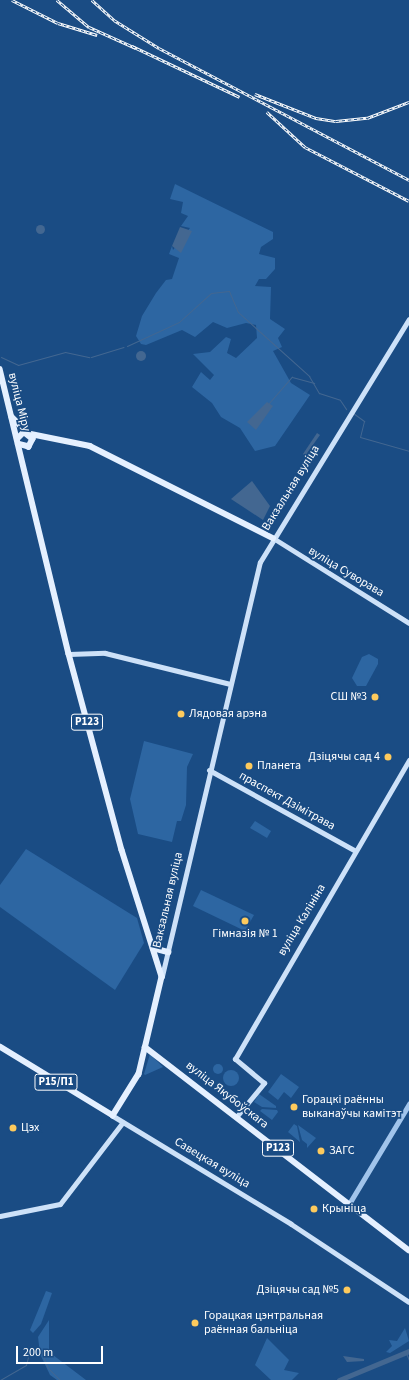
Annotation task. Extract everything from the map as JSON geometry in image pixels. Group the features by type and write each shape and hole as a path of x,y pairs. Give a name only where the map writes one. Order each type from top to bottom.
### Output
{"main road":[{"name":"Вакзальная вуліца","path":"113,1116 136,1081 145,1047 254,577 273,538 409,319"},
{"name":"вуліца Міру","path":"0,369 17,442"},
{"path":"11,415 29,433 30,445 23,465"},
{"path":"51,438 30,445 17,442 20,433 29,433 90,446 273,538"},
{"name":"Р123","path":"17,442 69,654 124,858 162,977"},
{"name":"вуліца Суворава","path":"273,538 409,623"},
{"path":"69,654 105,653 230,684"},
{"name":"вуліца Калініна","path":"237,1116 264,1083 235,1059 354,850 409,760"},
{"name":"праспект Дзімітрава","path":"209,770 354,850"},
{"path":"153,948 168,952"},
{"name":"Савецкая вуліца","path":"0,1047 297,1228 409,1302"},
{"name":"вуліца Якубоўскага","path":"145,1047 237,1116 409,1250"},
{"path":"0,1216 60,1204 123,1122"}],"street":[{"path":"349,1204 409,1104"}],"shaded area":[{"path":"175,184 273,232 273,239 261,247 259,254 275,258 275,269 266,279 259,279 255,286 271,287 270,319 285,329 278,338 282,347 273,351 291,383 310,395 275,446 255,451 240,428 221,417 212,403 192,387 201,372 210,380 214,375 193,354 210,352 226,337 231,339 227,353 236,358 257,338 256,325 246,323 227,328 213,322 195,337 182,330 146,345 141,344 136,336 142,316 156,293 166,280 172,279 179,258 169,254 172,246 173,250 190,228 181,226 188,216 181,213 183,202 170,199"},
{"path":"38,225 42,225 44,229 42,233 38,233 36,231 36,227"},
{"path":"180,227 192,231 181,253 172,246"},
{"path":"139,351 143,351 146,356 143,361 139,361 136,358 136,354"},
{"path":"267,402 273,406 256,430 247,422"},
{"path":"317,433 320,435 305,456 303,454"},
{"path":"252,481 270,506 263,520 231,499"},
{"path":"369,654 378,659 378,664 366,686 357,686 352,678 362,657"},
{"path":"144,741 193,754 187,767 186,805 181,821 177,821 172,842 138,834 130,799"},
{"path":"255,821 271,831 267,838 250,828"},
{"path":"26,849 137,918 144,943 115,990 0,907 0,885"},
{"path":"201,890 254,915 245,931 193,906"},
{"path":"150,1054 163,1067 145,1075 144,1074"},
{"path":"216,1064 220,1064 222,1065 222,1073 216,1074 213,1071 213,1067"},
{"path":"231,1070 238,1075 239,1078 234,1085 231,1086 224,1081 223,1078 228,1071"},
{"path":"281,1074 299,1087 291,1098 284,1092 278,1100 268,1092"},
{"path":"259,1094 276,1106 276,1108 262,1107 254,1102"},
{"path":"262,1109 277,1110 278,1112 272,1120 260,1111"},
{"path":"294,1124 297,1126 300,1142 288,1132"},
{"path":"298,1125 316,1138 307,1148 307,1144 302,1140"},
{"path":"46,1291 52,1293 41,1324 33,1333 30,1330"},
{"path":"49,1320 49,1352 86,1380 57,1380 50,1375 40,1354 38,1337"},
{"path":"405,1328 409,1341 390,1353 386,1352 392,1346 389,1340 397,1341"},
{"path":"267,1338 289,1360 284,1370 299,1373 292,1380 271,1380 255,1365"},
{"path":"343,1356 364,1359 364,1361 347,1362"}],"waterway":[{"path":"127,346 179,322 211,293 229,291 238,312 309,376 319,393 340,400 346,409"},
{"path":"91,357 123,347"},
{"path":"1,357 18,365 65,352 89,357"},
{"path":"269,403 292,377 314,383"},
{"path":"353,413 364,421 360,437 409,451"},
{"path":"0,1380 26,1365 29,1353 33,1351 41,1351 48,1368 60,1380"},
{"path":"339,1380 409,1351"},
{"path":"406,1353 409,1360"}],"railway":[{"path":"12,0 58,23 97,35"},
{"path":"57,0 89,27 136,48"},
{"path":"92,0 114,20 159,48 409,180"},
{"path":"132,46 240,97"},
{"path":"255,94 316,118 336,121 367,118 409,102"},
{"path":"267,112 305,147 409,201"}],"place":[{"name":"СШ №3","path":"375,697"},
{"name":"Лядовая арэна","path":"181,714"},
{"name":"Дзіцячы сад 4","path":"388,757"},
{"name":"Планета","path":"249,766"},
{"name":"Гімназія № 1","path":"245,921"},
{"name":"Горацкі раённы выканаўчы камітэт","path":"294,1107"},
{"name":"Цэх","path":"13,1128"},
{"name":"ЗАГС","path":"321,1151"},
{"name":"Крыніца","path":"314,1209"},
{"name":"Дзіцячы сад №5","path":"347,1290"},
{"name":"Горацкая цэнтральная раённая бальніца","path":"195,1323"}]}
